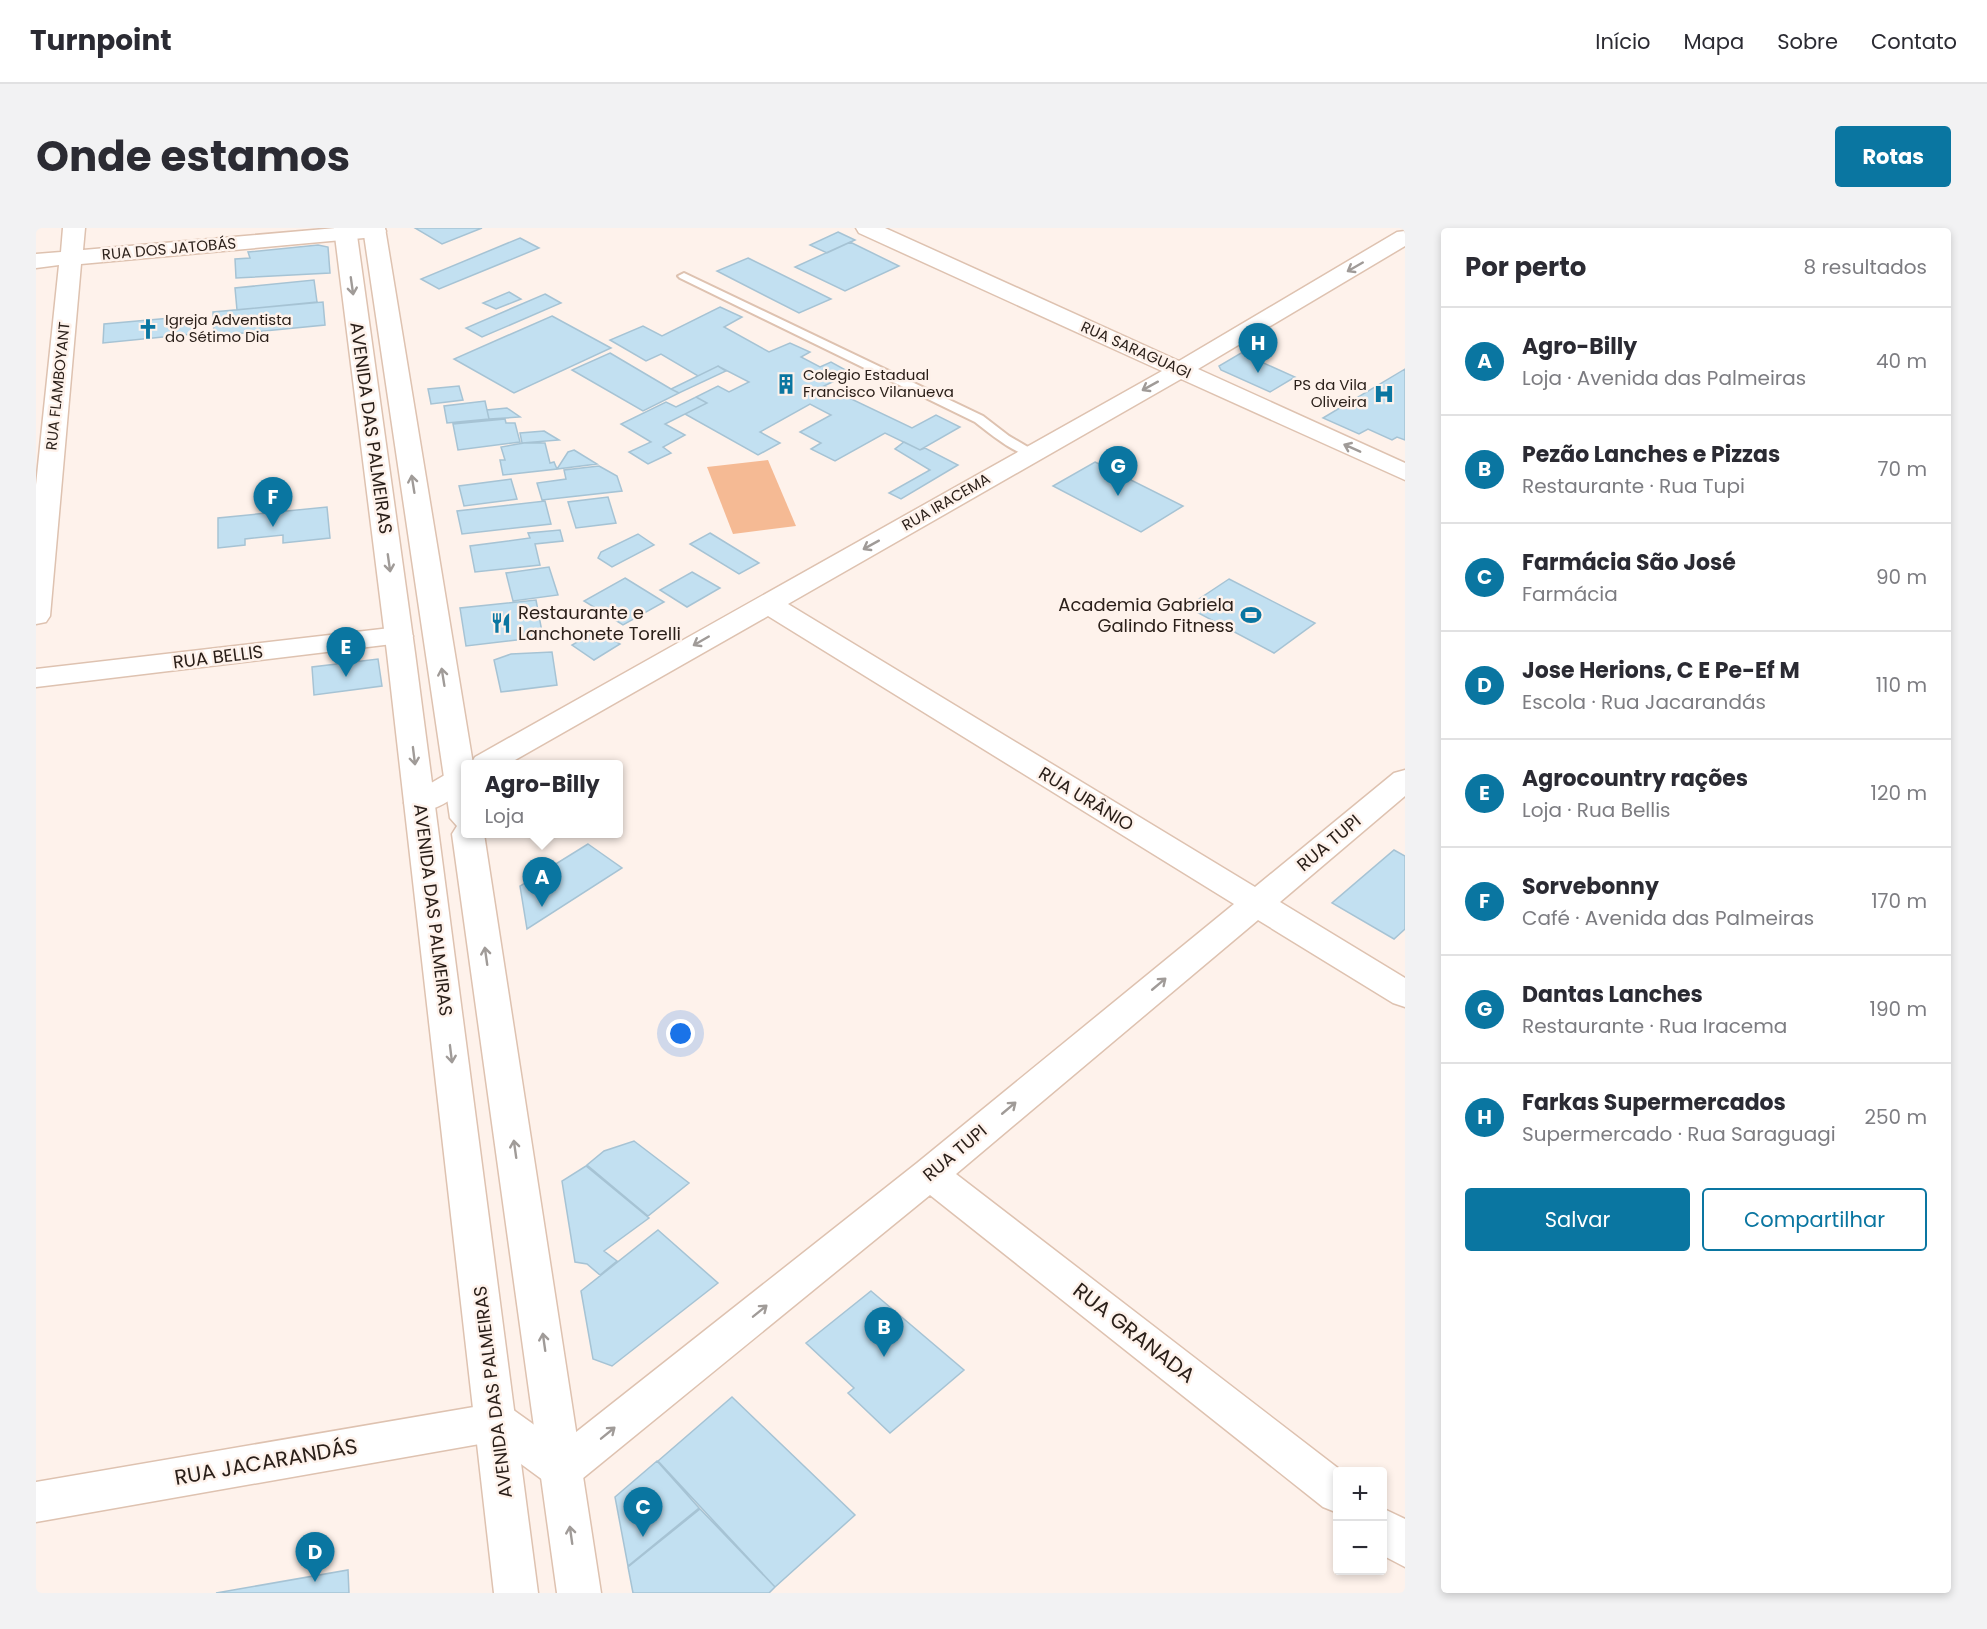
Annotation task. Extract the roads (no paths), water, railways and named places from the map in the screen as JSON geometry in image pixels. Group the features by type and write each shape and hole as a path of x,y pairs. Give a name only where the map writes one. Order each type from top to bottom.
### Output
{"street":[{"name":"RUA DOS JATOBÁS","path":"36,250 72,244 298,228"},
{"name":"RUA SARAGUAGI","path":"867,228 1405,472"},
{"name":"RUA DOS JATOBÁS","path":"36,261 72,244 360,230"},
{"name":"AVENIDA DAS PALMEIRAS","path":"360,230 400,645 497,1422 516,1593"},
{"name":"AVENIDA DAS PALMEIRAS","path":"360,230 439,648 467,760"},
{"name":"RUA IRACEMA","path":"493,760 1179,370 1405,237"},
{"name":"RUA FLAMBOYANT","path":"36,616 72,244"},
{"name":"RUA URÂNIO","path":"767,603 1405,994"},
{"name":"RUA BELLIS","path":"36,678 400,645 439,648"},
{"name":"RUA IRACEMA","path":"420,803 461,778"},
{"name":"RUA TUPI","path":"562,1469 930,1174 1405,780"},
{"path":"469,838 579,1593"},
{"name":"RUA GRANADA","path":"930,1174 1333,1489"},
{"path":"497,1422 562,1469"},
{"name":"RUA JACARANDÁS","path":"36,1502 497,1422"},
{"path":"1387,1531 1405,1545"}],"lane":[{"path":"684,276 979,419 1005,439 1032,453"}],"place":[{"name":"Igreja Adventista do Sétimo Dia","path":"148,329"},
{"name":"Farkas Supermercados","path":"1258,373"},
{"name":"Colegio Estadual Francisco Vilanueva","path":"786,384"},
{"name":"PS da Vila Oliveira","path":"1384,394"},
{"name":"Dantas Lanches","path":"1118,496"},
{"name":"Sorvebonny","path":"273,527"},
{"name":"Academia Gabriela Galindo Fitness","path":"1251,615"},
{"name":"Restaurante e Lanchonete Torelli","path":"501,623"},
{"name":"Agrocountry rações","path":"346,677"},
{"name":"Agro-Billy","path":"542,907"},
{"name":"Pezão Lanches e Pizzas","path":"884,1357"},
{"name":"Farmácia São José","path":"643,1537"},
{"name":"Jose Herions, C E Pe-Ef M","path":"315,1582"}]}
